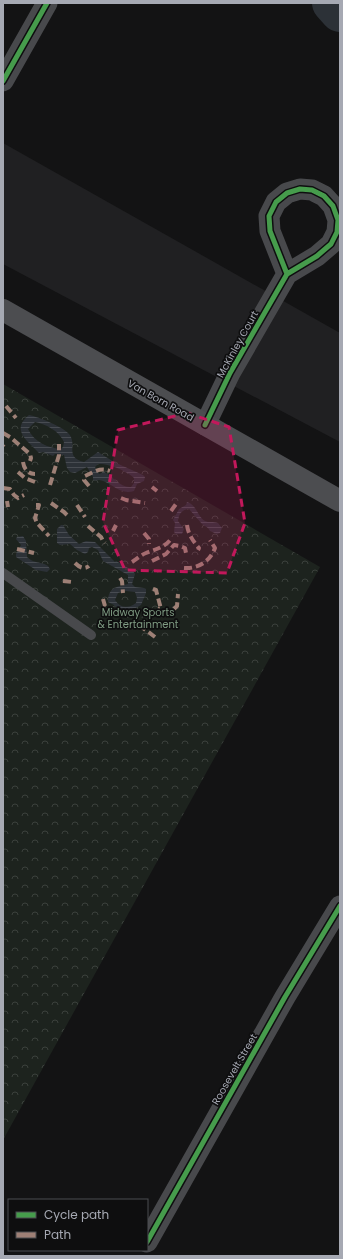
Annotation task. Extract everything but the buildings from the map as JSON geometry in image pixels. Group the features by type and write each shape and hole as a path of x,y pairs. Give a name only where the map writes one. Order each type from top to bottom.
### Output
{"main road":[{"name":"Van Born Road","path":"3,310 340,501"}],"street":[{"path":"3,81 47,3"},
{"name":"McKinley Court","path":"205,425 230,373 287,274"},
{"name":"Roosevelt Street","path":"148,1240 286,997 340,906"}],"lane":[{"path":"3,573 91,635"}],"highlighted area":[{"path":"187,413 229,427 245,523 227,573 125,570 103,522 118,430"}],"shaded area":[{"path":"3,143 340,333 340,442 3,264"},
{"path":"29,415 62,428 71,438 73,454 78,460 84,462 98,452 114,462 143,475 145,477 144,481 137,484 134,491 124,492 103,481 93,480 93,477 87,467 75,473 70,472 67,468 64,455 55,454 53,456 43,452 39,453 26,440 21,430 24,420","holes":["35,422 48,426 56,431 64,442 63,447 61,449 51,447 38,441 28,429","98,464 112,466 122,470 134,478 134,483 131,487 123,486 104,472 99,474 95,467"]},
{"path":"187,502 195,508 202,519 208,522 218,523 222,528 220,533 217,534 210,531 189,509 182,511 180,514 178,521 184,529 182,534 176,534 174,532 175,523 173,520 179,509 186,505"},
{"path":"63,525 69,535 79,544 86,541 95,542 115,562 116,561 133,571 135,574 132,584 135,587 146,589 141,605 129,612 117,608 108,602 108,597 114,588 128,584 128,575 103,561 98,550 92,547 89,548 88,552 85,554 70,544 60,545 57,543 57,529","holes":["126,591 135,592 137,598 136,603 130,606 124,607 119,605 115,600 118,593"]},
{"path":"23,536 26,541 27,557 46,565 50,569 47,572 36,570 16,557 21,545 16,539 17,537"}],"green space":[{"name":"Midway Sports & Entertainment","path":"3,384 320,567 3,1140"}],"waterway":[{"path":"332,3 340,12"}],"marked path":[{"path":"6,406 16,418"},
{"path":"3,433 30,454 30,461"},
{"path":"50,485 59,455 59,444"},
{"path":"23,462 27,471 35,474"},
{"path":"89,486 84,480 85,476 100,470 110,471"},
{"path":"18,472 25,478 35,482"},
{"path":"152,487 157,491"},
{"path":"3,488 10,489 18,498 24,495"},
{"path":"121,498 145,503"},
{"path":"7,501 8,507"},
{"path":"51,503 64,512 67,515 67,518"},
{"path":"171,511 176,504"},
{"path":"36,505 39,505 35,518 37,523 49,536"},
{"path":"77,505 85,517"},
{"path":"113,531 116,525"},
{"path":"187,525 191,537 199,548 198,550"},
{"path":"88,526 101,537 105,543"},
{"path":"144,533 149,539 149,544"},
{"path":"132,562 144,554 163,546 171,539"},
{"path":"184,568 198,566 210,557 215,548 210,540"},
{"path":"152,561 166,554 174,545 185,548 186,553"},
{"path":"17,549 34,553"},
{"path":"75,563 82,568 89,566"},
{"path":"120,578 122,581 123,593"},
{"path":"63,581 72,582"},
{"path":"153,589 156,590 161,609 158,609"},
{"path":"174,609 177,606 178,594"},
{"path":"103,599 105,606 108,608"},
{"path":"139,625 155,637 159,637"}],"cycle path":[{"path":"3,81 47,3"},
{"path":"205,425 230,373 287,274 317,256 331,244 337,232 338,220 333,206 324,196 312,190 300,189 287,193 276,202 269,216 270,231 287,274"},
{"path":"148,1240 285,997 340,906"}]}
